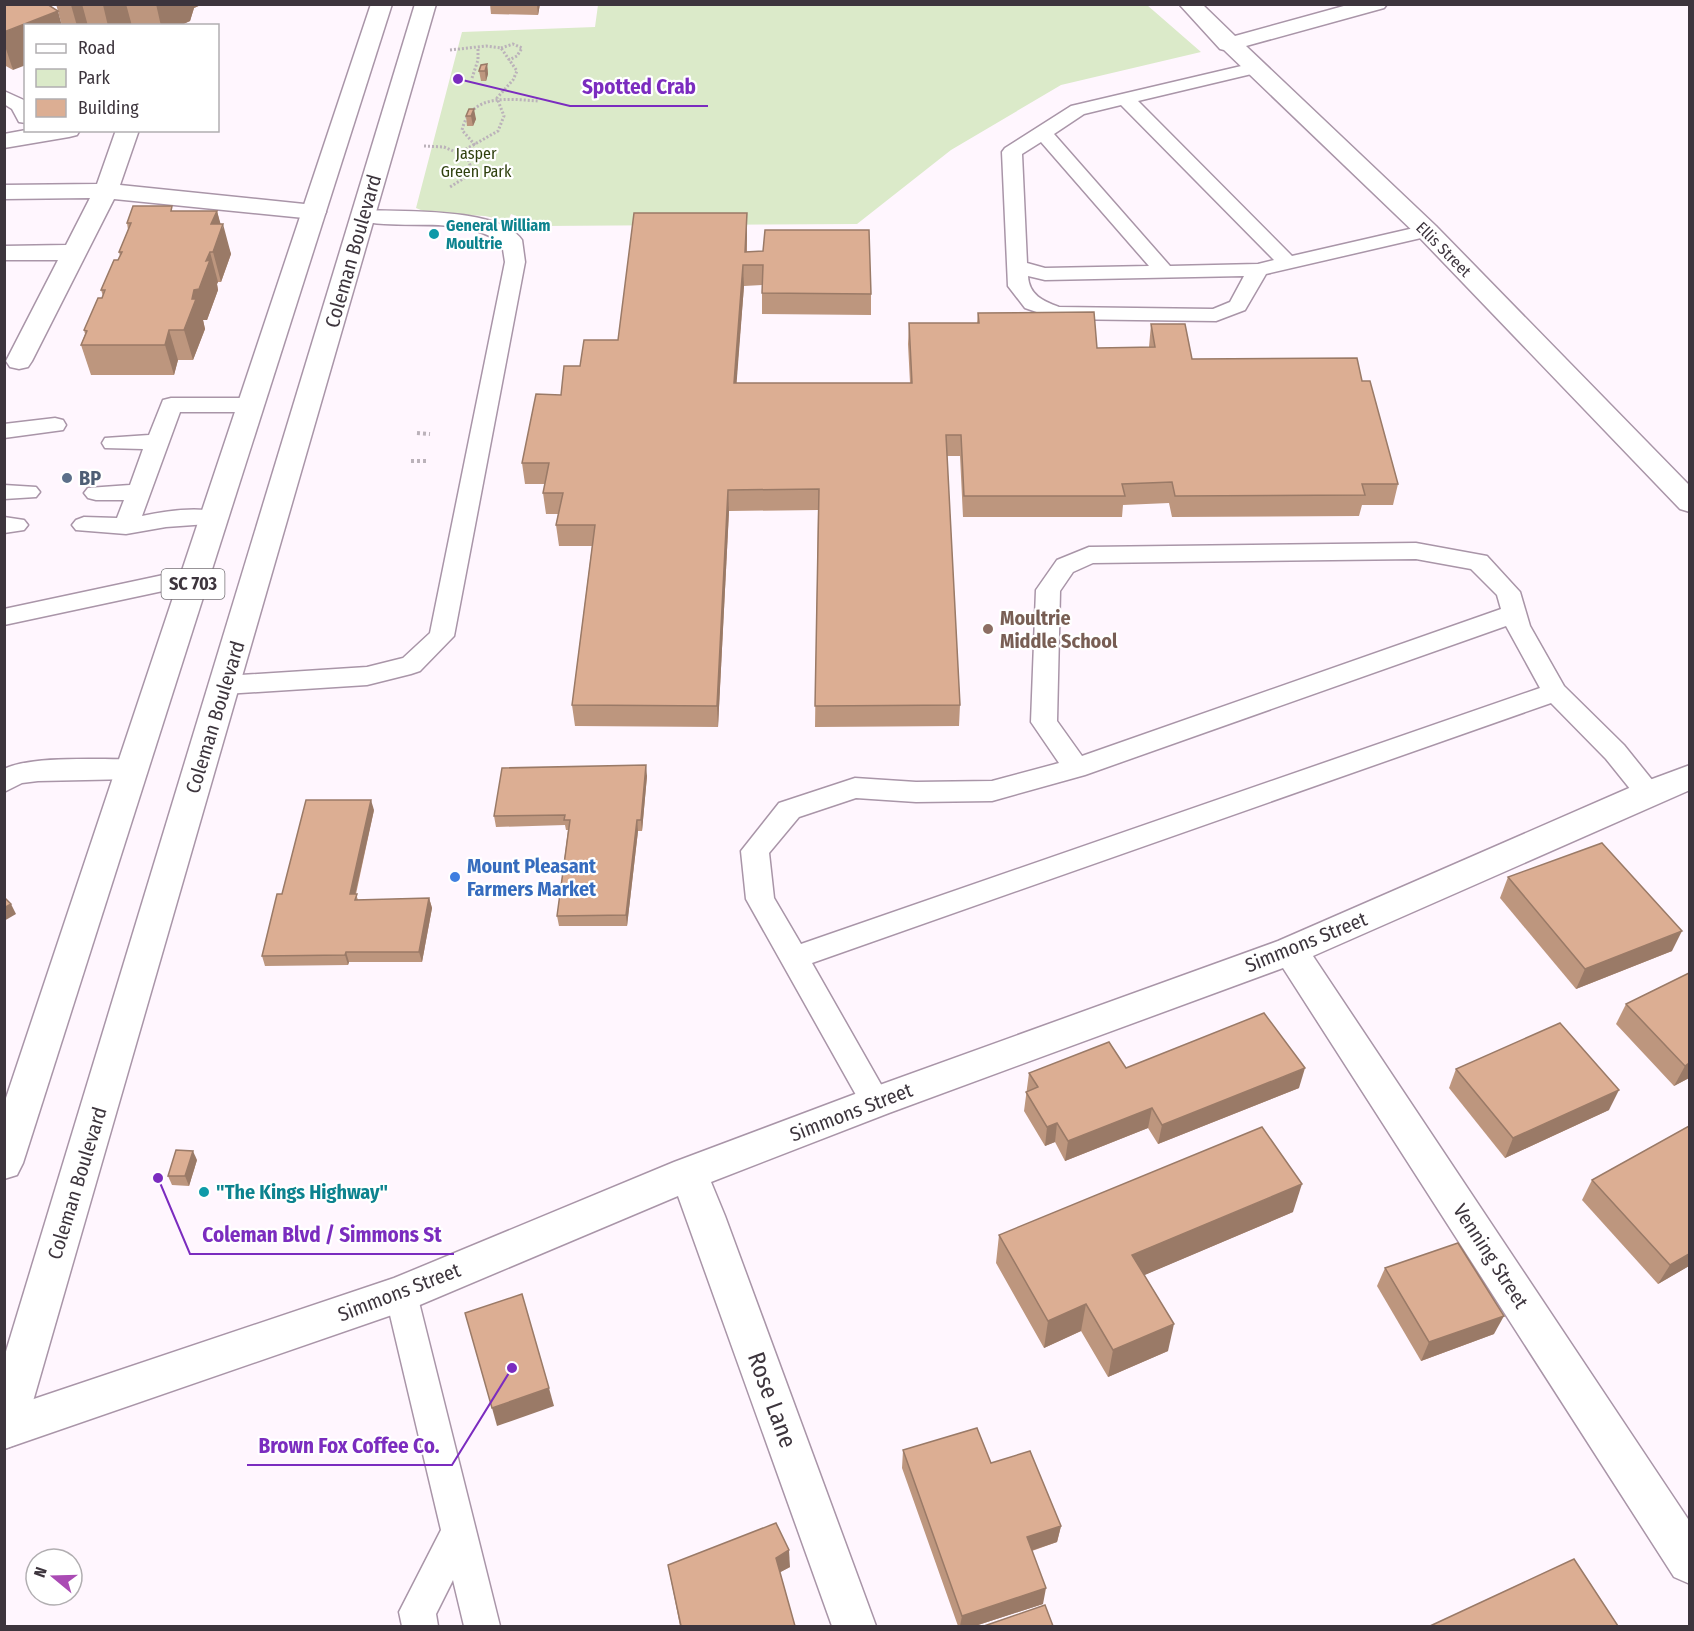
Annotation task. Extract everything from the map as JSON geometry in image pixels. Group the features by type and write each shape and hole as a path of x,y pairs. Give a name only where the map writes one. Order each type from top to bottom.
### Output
{"street":[{"name":"SC 703","path":"4,1163 382,4"},
{"name":"Coleman Boulevard","path":"5,1429 426,4"},
{"name":"Ellis Street","path":"1189,4 1228,44 1427,231 1689,503"},
{"path":"1228,44 1377,4"},
{"path":"4,141 24,131"},
{"path":"19,361 106,191 127,132"},
{"path":"4,192 106,191 314,212 338,231 302,353 297,441"},
{"path":"4,254 75,252"},
{"name":"Simmons Street","path":"5,1429 401,1294 688,1174 876,1102 1290,951 1689,777"},
{"name":"Venning Street","path":"1290,951 1312,981 1689,1562"},
{"name":"Rose Lane","path":"688,1174 706,1216 854,1626"}],"lane":[{"path":"1254,68 1078,110 1012,152 1018,286 1032,304 1057,312 1216,315 1238,306 1258,270"},
{"path":"4,96 20,106 24,115"},
{"path":"1125,99 1289,264"},
{"path":"1043,133 1166,272"},
{"path":"225,685 367,676 411,665 442,636 515,262 512,240 494,228 470,221 363,216"},
{"path":"1018,267 1045,274 1258,270 1427,231"},
{"path":"126,526 171,405 251,405"},
{"path":"4,431 51,434 4,442"},
{"path":"116,435 160,435"},
{"path":"4,492 28,492"},
{"path":"96,493 139,492"},
{"path":"84,525 126,526 166,519 214,518"},
{"path":"1076,768 1044,722 1048,590 1065,566 1089,555 1416,551 1479,562 1508,592 1518,626 1555,692 1615,752 1648,793"},
{"path":"4,617 196,576"},
{"path":"876,1102 760,899 755,851 789,810 855,788 916,792 992,791 1076,768 1516,613"},
{"path":"794,958 1555,692"},
{"path":"4,782 16,774 38,771 133,769"},
{"path":"401,1294 482,1626"},
{"path":"420,1626 417,1612 459,1531"}],"path":[{"path":"450,50 477,47 501,48 513,45 522,48 517,56 509,60"},
{"path":"472,78 478,60 477,47"},
{"path":"459,153 498,131 502,124 504,116 499,108 498,100 513,80 516,71 501,48"},
{"path":"475,145 462,130 464,116 484,102 538,101"},
{"path":"424,146 444,147 467,158 470,165 469,175 447,189"},
{"path":"417,434 430,434"},
{"path":"411,461 426,461"}],"green space":[{"name":"Jasper Green Park","path":"598,5 1147,5 1201,52 1061,85 951,150 857,224 542,226 511,214 508,221 485,216 428,213 416,208 462,32 595,27"}],"building":[{"path":"4,4 47,4 58,11 24,24 4,32"},
{"path":"487,64 485,71 479,71 481,65"},
{"path":"469,109 474,109 471,116 466,116"},
{"path":"133,206 172,206 171,211 217,211 211,224 223,224 213,252 210,252 206,261 210,260 199,289 194,290 192,299 196,299 184,330 169,330 165,345 81,345 87,331 84,330 98,298 102,298 105,290 101,290 114,260 118,260 122,252 119,252 131,223 127,223"},
{"path":"634,213 747,213 745,252 763,251 765,230 869,230 871,294 762,293 763,265 743,265 734,383 912,383 909,323 979,323 978,313 1094,312 1097,348 1155,347 1151,324 1185,324 1192,359 1357,358 1362,381 1370,381 1398,484 1362,484 1365,495 1175,496 1172,482 1122,484 1125,496 964,496 961,435 946,435 960,705 815,706 819,489 728,490 717,706 572,705 595,525 556,525 563,493 543,493 549,463 522,463 536,394 561,395 564,366 580,366 584,340 618,340"},
{"path":"646,765 641,820 637,820 626,915 557,916 570,820 564,820 565,815 494,816 502,768"},
{"path":"306,800 371,800 350,894 357,894 355,900 429,898 419,952 346,952 345,955 262,956 277,894 282,894"},
{"path":"1602,843 1682,931 1585,969 1508,877"},
{"path":"4,897 11,904 4,908"},
{"path":"1689,973 1689,1063 1685,1066 1626,1004"},
{"path":"1264,1013 1305,1068 1162,1125 1152,1108 1068,1141 1057,1123 1047,1127 1026,1092 1038,1087 1029,1073 1109,1042 1126,1068"},
{"path":"1560,1023 1619,1090 1513,1138 1456,1069"},
{"path":"1689,1126 1689,1254 1670,1265 1592,1180"},
{"path":"1262,1127 1302,1184 1132,1255 1174,1324 1113,1350 1086,1304 1048,1321 999,1235"},
{"path":"176,1150 193,1151 185,1176 168,1176"},
{"path":"1458,1243 1504,1316 1429,1342 1385,1268"},
{"path":"522,1294 549,1388 492,1408 465,1313"},
{"path":"977,1428 991,1463 1030,1451 1061,1526 1027,1537 1046,1588 962,1616 903,1450"},
{"path":"776,1523 789,1550 776,1558 795,1626 681,1626 668,1565"},
{"path":"1574,1559 1618,1626 1430,1626"},
{"path":"1045,1605 1053,1626 984,1626"}],"place":[{"name":"Spotted Crab","path":"458,79"},
{"name":"General William Moultrie","path":"434,234"},
{"name":"BP","path":"67,478"},
{"name":"Moultrie Middle School","path":"988,629"},
{"name":"Mount Pleasant Farmers Market","path":"455,877"},
{"name":"Coleman Blvd / Simmons St","path":"158,1178"},
{"name":"\"The Kings Highway\"","path":"204,1192"},
{"name":"Brown Fox Coffee Co.","path":"512,1368"}]}
